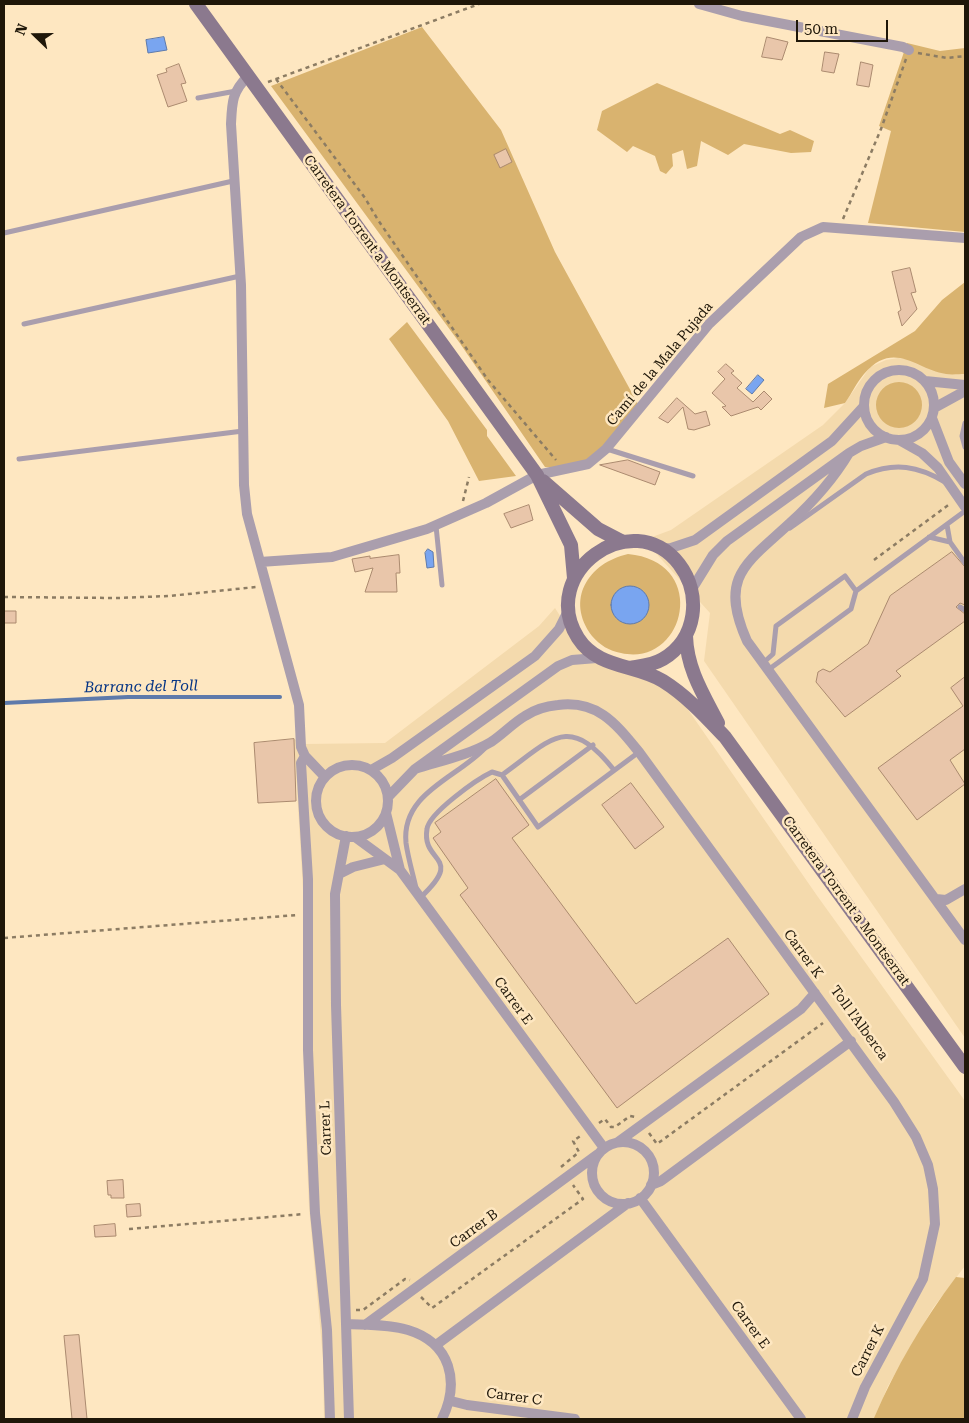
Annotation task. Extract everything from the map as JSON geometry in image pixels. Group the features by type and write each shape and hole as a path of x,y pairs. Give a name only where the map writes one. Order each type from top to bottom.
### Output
{"main road":[{"name":"Carretera Torrent a Montserrat","path":"196,4 537,476"},
{"path":"537,476 598,529 623,542"},
{"path":"537,476 571,545 574,578"},
{"path":"623,542 636,542 661,549 675,559 686,573 692,589 693,613 686,636 687,656 693,676 725,737 691,702 665,682 648,672 613,665 597,658 578,638 568,611 569,594 574,578 583,564 594,553 608,546 623,542"},
{"path":"630,668 647,666 662,659 676,649 686,636"},
{"name":"Carretera Torrent a Montserrat","path":"725,737 965,1067"}],"street":[{"path":"699,4 742,16 904,47 909,50"},
{"path":"251,80 236,91 232,102 231,124 233,182 241,276 247,514 299,705 301,747 305,756 325,777"},
{"name":"Camí de la Mala Pujada","path":"260,562 332,557 449,520 537,476 588,464 606,449 709,324 801,237 823,227 965,238"},
{"path":"661,549 671,548 695,540 832,441 864,406 870,386 886,372 896,369 907,370 925,381 965,385"},
{"path":"925,381 934,398 933,413 949,462 965,484"},
{"path":"899,440 918,434 933,413 965,391"},
{"path":"864,406 871,425 886,437 899,440 922,453 938,468 965,507"},
{"path":"692,589 713,555 727,542 849,453 861,446 886,437"},
{"path":"849,453 831,481 809,506 748,561 740,576 735,593 739,623 747,641 965,940"},
{"path":"370,770 392,758 535,656 560,629 568,611"},
{"path":"388,797 415,769 558,666 572,660 597,658"},
{"name":"Carrer K","path":"415,769 470,752 492,741 527,714 548,706 574,703 599,711 617,725 639,752 815,993 916,1137 930,1173 935,1224 924,1280 869,1380 852,1419"},
{"path":"305,756 301,763 309,915 308,1050 315,1213 327,1330 330,1419"},
{"path":"386,813 376,828 365,835 339,835 326,827 319,816 316,804 318,788 325,777 334,769 351,765 370,770 384,785 388,797 386,813 400,870"},
{"path":"350,836 400,870"},
{"name":"Carrer L","path":"349,1419 336,1005 335,894 350,836"},
{"path":"339,874 353,867 385,859"},
{"name":"Carrer E","path":"400,870 601,1151"},
{"path":"936,899 946,900 965,890"},
{"path":"628,1203 610,1201 597,1188 592,1171 601,1151 618,1142 801,1009 815,993"},
{"path":"651,1185 661,1181 850,1042"},
{"path":"436,1345 628,1203 640,1198 651,1185 654,1176 650,1158 636,1145 618,1142"},
{"name":"Carrer B","path":"365,1325 601,1151"},
{"name":"Carrer E","path":"640,1198 801,1419"},
{"path":"346,1324 391,1326 408,1330 436,1345 446,1358 451,1373 451,1400 442,1419"},
{"name":"Carrer C","path":"451,1400 467,1405 575,1419"}],"lane":[{"path":"198,98 236,91"},
{"path":"4,233 233,182"},
{"path":"24,324 241,276"},
{"path":"965,423 962,436 965,447"},
{"path":"19,459 244,431"},
{"path":"606,449 693,476"},
{"path":"780,532 796,525 866,474 879,469 907,466 921,470 949,485"},
{"path":"765,666 851,609 856,591 965,511"},
{"path":"947,524 950,542 965,563"},
{"path":"436,525 442,585"},
{"path":"929,537 950,542"},
{"path":"765,666 773,654 776,626 845,576 856,591"},
{"path":"502,775 551,740 566,736 577,738 593,745 614,770"},
{"path":"492,741 477,757 422,797 413,810 407,826 406,843 419,897 437,882 441,872 441,864 428,842 427,828 434,815 482,777 492,772 502,775 538,827 639,752"},
{"path":"519,800 593,745"}],"path":[{"path":"251,80 276,79 416,25 479,4"},
{"path":"840,228 845,212 881,129 909,50 932,57 965,56"},
{"path":"276,79 365,198 382,227 488,380 550,455 566,469"},
{"path":"449,520 460,508 466,495 469,477"},
{"path":"874,560 958,498"},
{"path":"4,597 143,597 267,586"},
{"path":"4,938 309,915"},
{"path":"129,1229 315,1213"}],"shaded area":[{"path":"422,27 501,130 555,252 638,404 604,448 593,457 580,462 558,467 545,467 459,342 271,86"},
{"path":"907,43 940,51 965,48 965,232 868,223 891,131 879,126"},
{"path":"657,83 780,134 790,130 814,141 811,152 791,153 744,144 728,155 701,141 697,166 687,169 683,150 672,154 673,166 666,174 660,171 655,156 633,146 627,152 597,130 602,111"},
{"path":"965,282 965,374 946,374 905,359 885,359 875,364 864,374 845,403 824,408 828,384 915,331 942,300"},
{"path":"407,322 487,430 487,436 516,476 479,481 448,421 389,339"},
{"path":"908,359 946,374 965,374 965,1038 704,661 710,613 644,540 671,530 823,425 845,403 870,367 886,360"},
{"path":"894,382 904,382 916,388 921,396 921,414 916,422 908,427 894,428 886,425 879,418 876,410 876,400 879,392 886,385"},
{"path":"628,554 654,561 671,575 679,593 680,612 673,630 661,645 643,653 621,653 602,645 592,636 584,623 581,609 581,597 585,585 592,574 614,559"},
{"path":"555,608 578,644 663,685 682,701 818,897 965,1101 965,1266 933,1308 888,1386 874,1419 324,1419 323,1358 309,1207 305,1114 304,907 294,739 304,744 385,743 539,626"},
{"path":"956,1277 965,1278 965,1419 874,1418 891,1381 911,1345 932,1310"}],"water":[{"path":"164,37 167,50 148,53 146,40"},
{"path":"758,375 764,380 752,394 746,389"},
{"path":"428,549 433,552 434,567 427,568 425,553"},
{"path":"630,586 644,591 649,605 644,619 630,624 616,619 611,605 616,591"}],"building":[{"path":"767,37 788,42 782,60 762,57"},
{"path":"825,52 839,54 834,73 822,71"},
{"path":"861,62 873,65 869,87 857,85"},
{"path":"179,64 186,83 181,84 187,101 168,107 157,75 167,72 166,69"},
{"path":"506,149 512,162 500,168 494,155"},
{"path":"910,268 916,292 911,293 917,309 902,326 898,312 901,310 892,272"},
{"path":"726,364 734,371 731,373 742,383 737,388 753,402 764,391 772,399 761,410 758,407 731,416 722,407 726,406 712,393 725,379 718,372"},
{"path":"677,398 695,414 706,411 710,425 694,430 688,429 683,407 668,423 659,418"},
{"path":"628,460 660,472 655,485 600,465"},
{"path":"529,505 533,520 511,528 504,514"},
{"path":"952,552 965,567 965,605 960,603 956,607 965,614 965,621 896,671 901,676 845,717 816,682 818,672 823,669 830,672 868,644 890,596"},
{"path":"399,555 400,573 396,573 397,592 365,592 373,568 355,572 352,559"},
{"path":"4,611 16,611 16,623 4,623"},
{"path":"965,677 965,749 950,760 965,784 917,820 878,768 963,706 951,688"},
{"path":"294,739 296,801 258,803 254,743"},
{"path":"496,779 529,825 512,838 636,1004 728,938 769,994 617,1108 460,895 468,888 433,838 441,832 435,823"},
{"path":"631,783 664,827 635,849 602,805"},
{"path":"123,1180 124,1198 111,1198 111,1195 108,1195 107,1181"},
{"path":"140,1204 141,1216 127,1217 126,1205"},
{"path":"115,1224 116,1236 95,1237 94,1226"},
{"path":"79,1335 87,1419 72,1419 64,1336"}],"waterway":[{"name":"Barranc del Toll","path":"4,703 128,697 280,697"}]}
